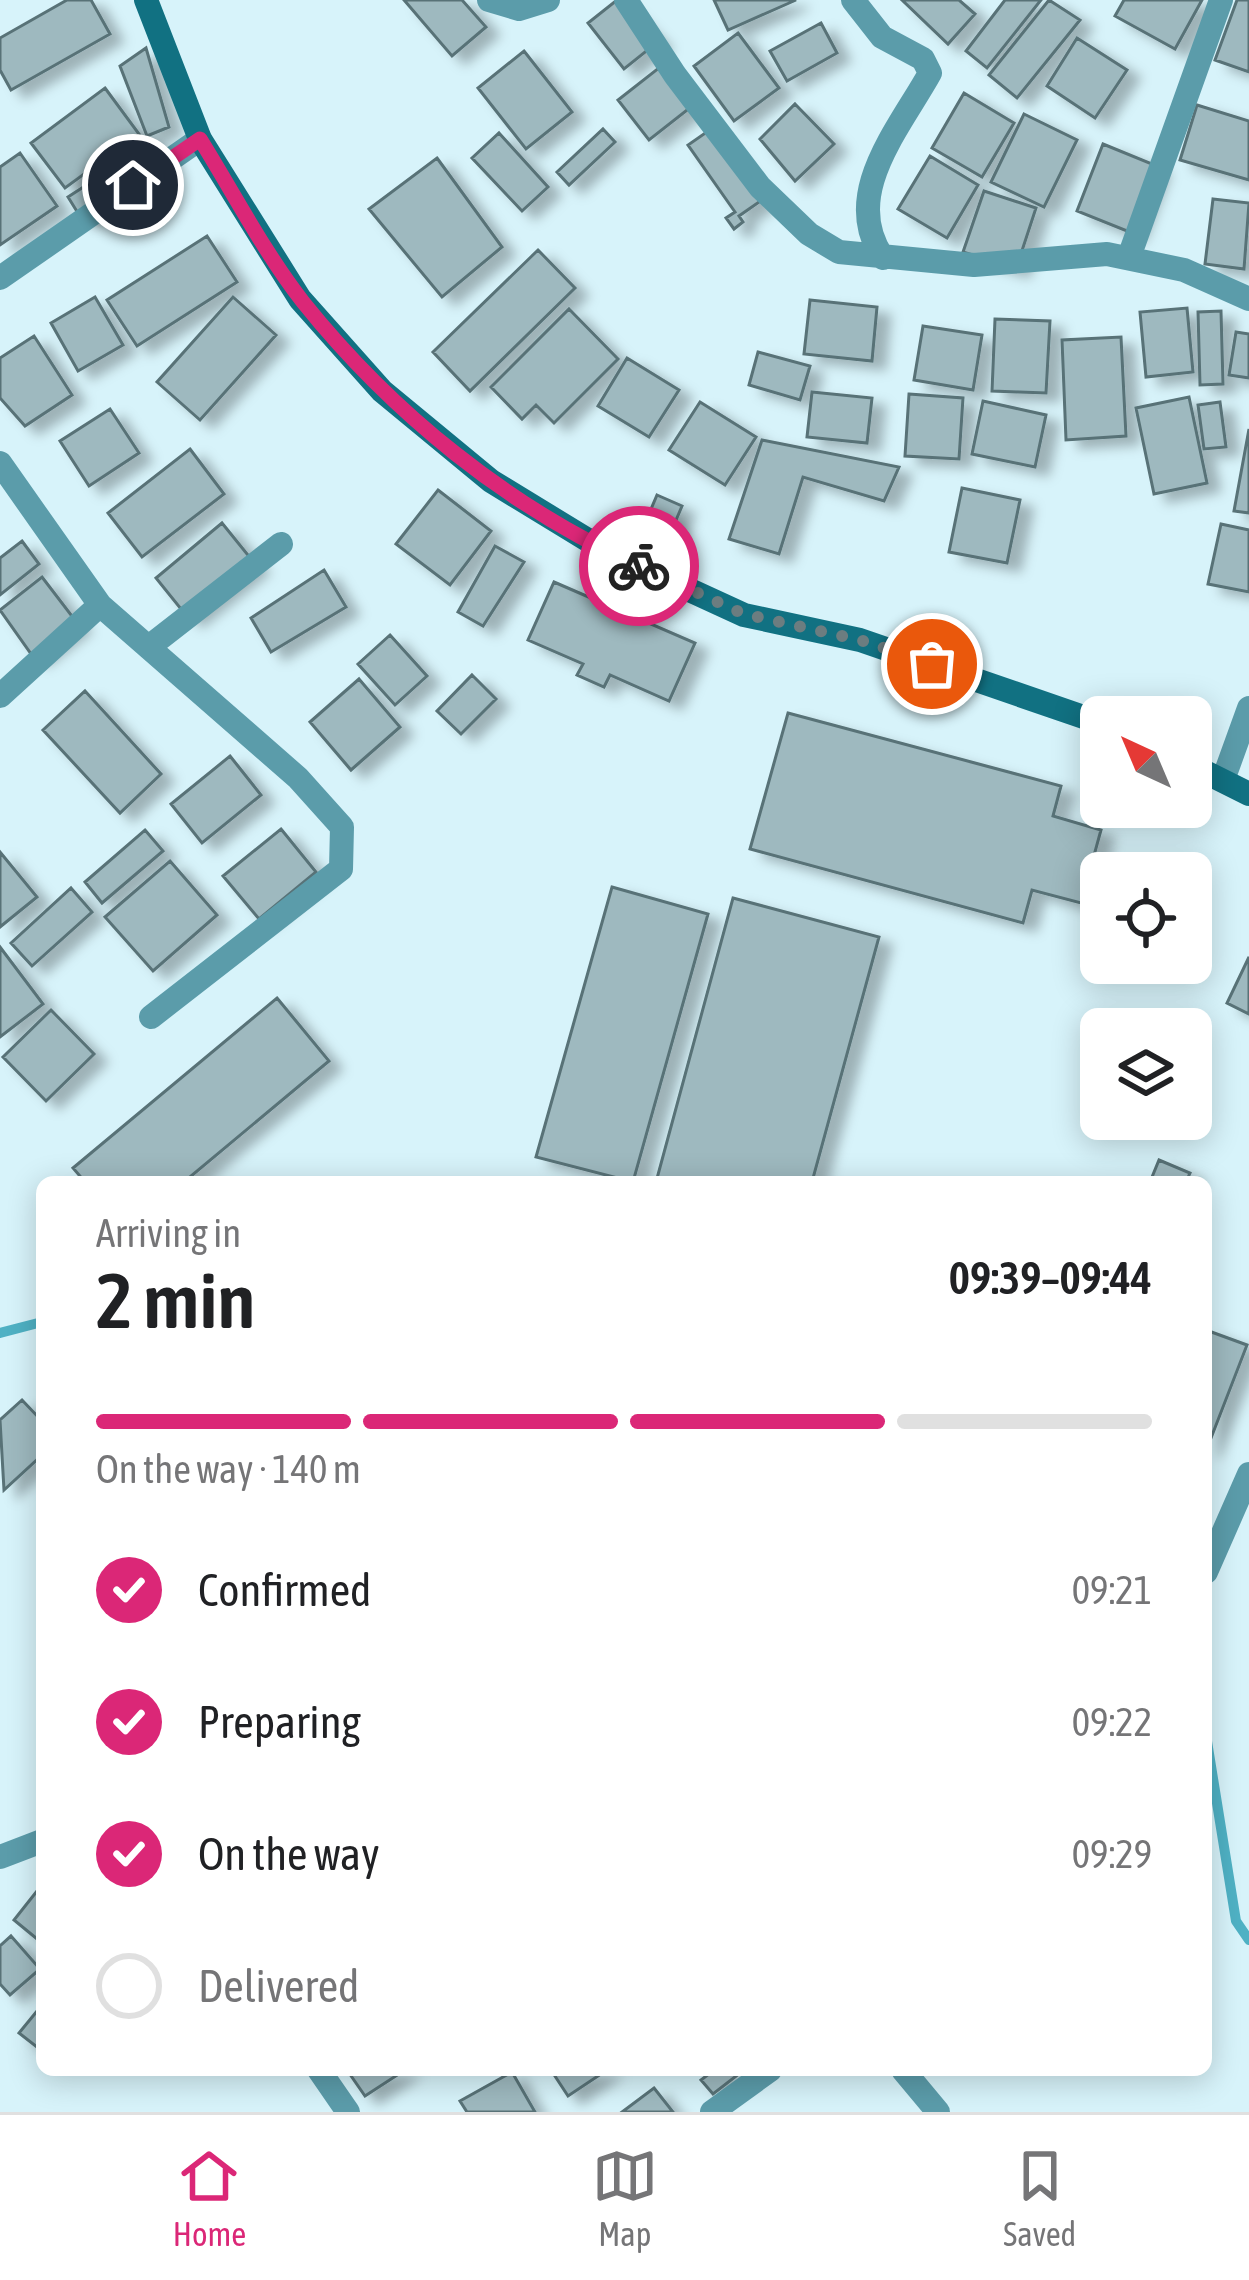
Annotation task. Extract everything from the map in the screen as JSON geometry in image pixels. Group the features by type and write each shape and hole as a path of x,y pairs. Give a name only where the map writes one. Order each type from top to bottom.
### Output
{"main road":[{"path":"146,0 200,139 300,298 382,392 491,481 609,553 744,614 860,640 1080,716"},
{"path":"1212,775 1249,794"}],"street":[{"path":"489,0 519,9 548,0"},
{"path":"626,0 675,75 760,187 809,234 839,252 974,265 1107,254 1184,270 1249,298"},
{"path":"854,0 882,37 923,59 930,73 869,180 870,239 883,258"},
{"path":"1129,257 1221,0"},
{"path":"0,278 200,139"},
{"path":"0,463 100,605 298,778 342,827 340,869 151,1017"},
{"path":"150,646 281,544"},
{"path":"0,696 100,605"},
{"path":"1223,780 1249,708"},
{"path":"1212,1558 1249,1474"},
{"path":"0,1857 36,1848"},
{"path":"323,2076 348,2112"},
{"path":"712,2112 762,2076"},
{"path":"908,2076 938,2112"}],"building":[{"path":"67,0 91,0 110,34 11,90 0,70 0,38"},
{"path":"404,0 462,0 486,27 452,56"},
{"path":"617,0 659,41 624,69 588,23"},
{"path":"714,0 796,0 728,30"},
{"path":"902,0 959,0 975,14 948,44"},
{"path":"1005,0 1041,0 987,68 966,51"},
{"path":"1049,0 1080,20 1017,98 989,75"},
{"path":"1124,0 1202,0 1175,49 1115,16"},
{"path":"1237,0 1249,0 1249,72 1215,60"},
{"path":"821,23 837,53 787,81 770,51"},
{"path":"738,33 779,88 734,121 694,66"},
{"path":"1077,38 1127,70 1095,118 1047,86"},
{"path":"146,48 169,127 147,136 120,66"},
{"path":"524,51 572,112 526,149 478,88"},
{"path":"660,67 691,107 649,140 618,100"},
{"path":"105,88 139,134 65,188 31,143"},
{"path":"964,93 1014,123 982,177 932,148"},
{"path":"795,104 834,144 795,181 760,139"},
{"path":"1197,105 1249,121 1249,180 1180,160"},
{"path":"1024,114 1077,140 1044,207 991,182"},
{"path":"603,129 615,142 569,185 557,172"},
{"path":"711,129 762,200 739,216 743,222 734,229 726,218 735,212 688,145"},
{"path":"499,133 548,187 522,211 472,158"},
{"path":"1103,144 1157,166 1132,233 1077,211"},
{"path":"20,153 57,206 0,245 0,167"},
{"path":"930,156 978,185 947,238 898,209"},
{"path":"128,158 142,179 81,218 68,197"},
{"path":"437,158 502,247 442,297 369,209"},
{"path":"984,191 1036,208 1016,269 963,252"},
{"path":"1213,199 1249,203 1244,269 1205,264"},
{"path":"207,236 237,282 137,346 107,300"},
{"path":"538,250 575,288 470,391 433,352"},
{"path":"95,297 123,345 78,371 51,323"},
{"path":"233,297 276,335 200,420 157,382"},
{"path":"810,300 877,307 872,361 804,354"},
{"path":"1187,308 1193,372 1146,377 1140,312"},
{"path":"569,309 618,359 554,423 536,405 522,419 491,387"},
{"path":"1221,311 1223,384 1200,385 1198,312"},
{"path":"995,319 1050,321 1046,393 992,391"},
{"path":"923,326 982,335 973,390 914,380"},
{"path":"1236,332 1249,334 1249,378 1229,375"},
{"path":"34,336 72,395 25,426 0,398 0,358"},
{"path":"1121,337 1126,436 1066,440 1062,340"},
{"path":"758,352 810,366 800,400 749,385"},
{"path":"627,358 679,390 649,437 598,406"},
{"path":"812,392 872,398 867,443 807,437"},
{"path":"909,394 963,398 959,459 905,456"},
{"path":"1189,397 1207,483 1154,494 1136,408"},
{"path":"983,401 1046,415 1035,467 972,454"},
{"path":"700,402 756,437 725,485 669,450"},
{"path":"1220,402 1226,447 1204,449 1198,405"},
{"path":"110,409 139,453 89,486 60,441"},
{"path":"1249,429 1249,513 1234,511"},
{"path":"762,440 899,467 884,501 803,477 779,554 729,539"},
{"path":"190,449 224,494 142,557 108,513"},
{"path":"962,488 1020,500 1007,563 949,552"},
{"path":"438,490 491,531 450,585 396,544"},
{"path":"657,495 682,506 668,539 643,528"},
{"path":"222,523 256,565 189,619 156,578"},
{"path":"1221,524 1249,530 1249,592 1208,584"},
{"path":"22,541 39,564 0,595 0,558"},
{"path":"495,546 524,562 483,626 458,612"},
{"path":"324,570 346,607 271,652 251,618"},
{"path":"42,577 78,624 34,658 0,610"},
{"path":"554,582 695,643 669,701 610,675 604,687 577,675 583,664 528,640"},
{"path":"390,635 427,676 395,705 358,664"},
{"path":"472,675 496,699 461,734 437,711"},
{"path":"359,679 400,727 351,770 310,722"},
{"path":"85,691 161,774 120,813 43,730"},
{"path":"788,713 1061,786 1053,816 1080,824 1080,828 1101,830 1095,852 1080,852 1080,903 1032,890 1023,923 750,849"},
{"path":"230,756 261,795 202,843 171,804"},
{"path":"281,829 316,872 259,919 223,876"},
{"path":"145,830 163,851 102,903 85,882"},
{"path":"0,852 37,897 0,927"},
{"path":"170,861 217,915 153,971 105,917"},
{"path":"612,887 708,914 635,1176 610,1176 536,1157"},
{"path":"71,888 92,912 32,966 11,943"},
{"path":"733,898 879,937 814,1176 658,1176"},
{"path":"0,947 43,1004 0,1037"},
{"path":"1249,957 1249,1014 1227,1003"},
{"path":"277,998 329,1061 191,1176 80,1176 73,1168"},
{"path":"51,1010 94,1054 46,1101 3,1057"},
{"path":"1159,1160 1190,1173 1189,1176 1152,1176"},
{"path":"1212,1332 1247,1345 1212,1435"},
{"path":"22,1400 36,1415 36,1461 4,1490 0,1420"},
{"path":"36,1892 36,1938 14,1920"},
{"path":"11,1936 36,1964 36,1972 10,1995 0,1984 0,1946"},
{"path":"36,2012 36,2046 19,2033"},
{"path":"351,2076 396,2076 365,2096"},
{"path":"505,2076 514,2076 535,2112 467,2112 460,2101"},
{"path":"555,2076 598,2076 568,2096"},
{"path":"706,2076 736,2076 713,2094 701,2080"},
{"path":"654,2088 673,2112 622,2112"}],"waterway":[{"path":"0,1333 36,1324"},
{"path":"1212,1772 1236,1921 1249,1940"}],"way so far":[{"path":"639,566 744,614 860,640 932,664"}],"route":[{"path":"133,185 200,139 300,298 382,392 491,481 609,553 639,566"}]}
